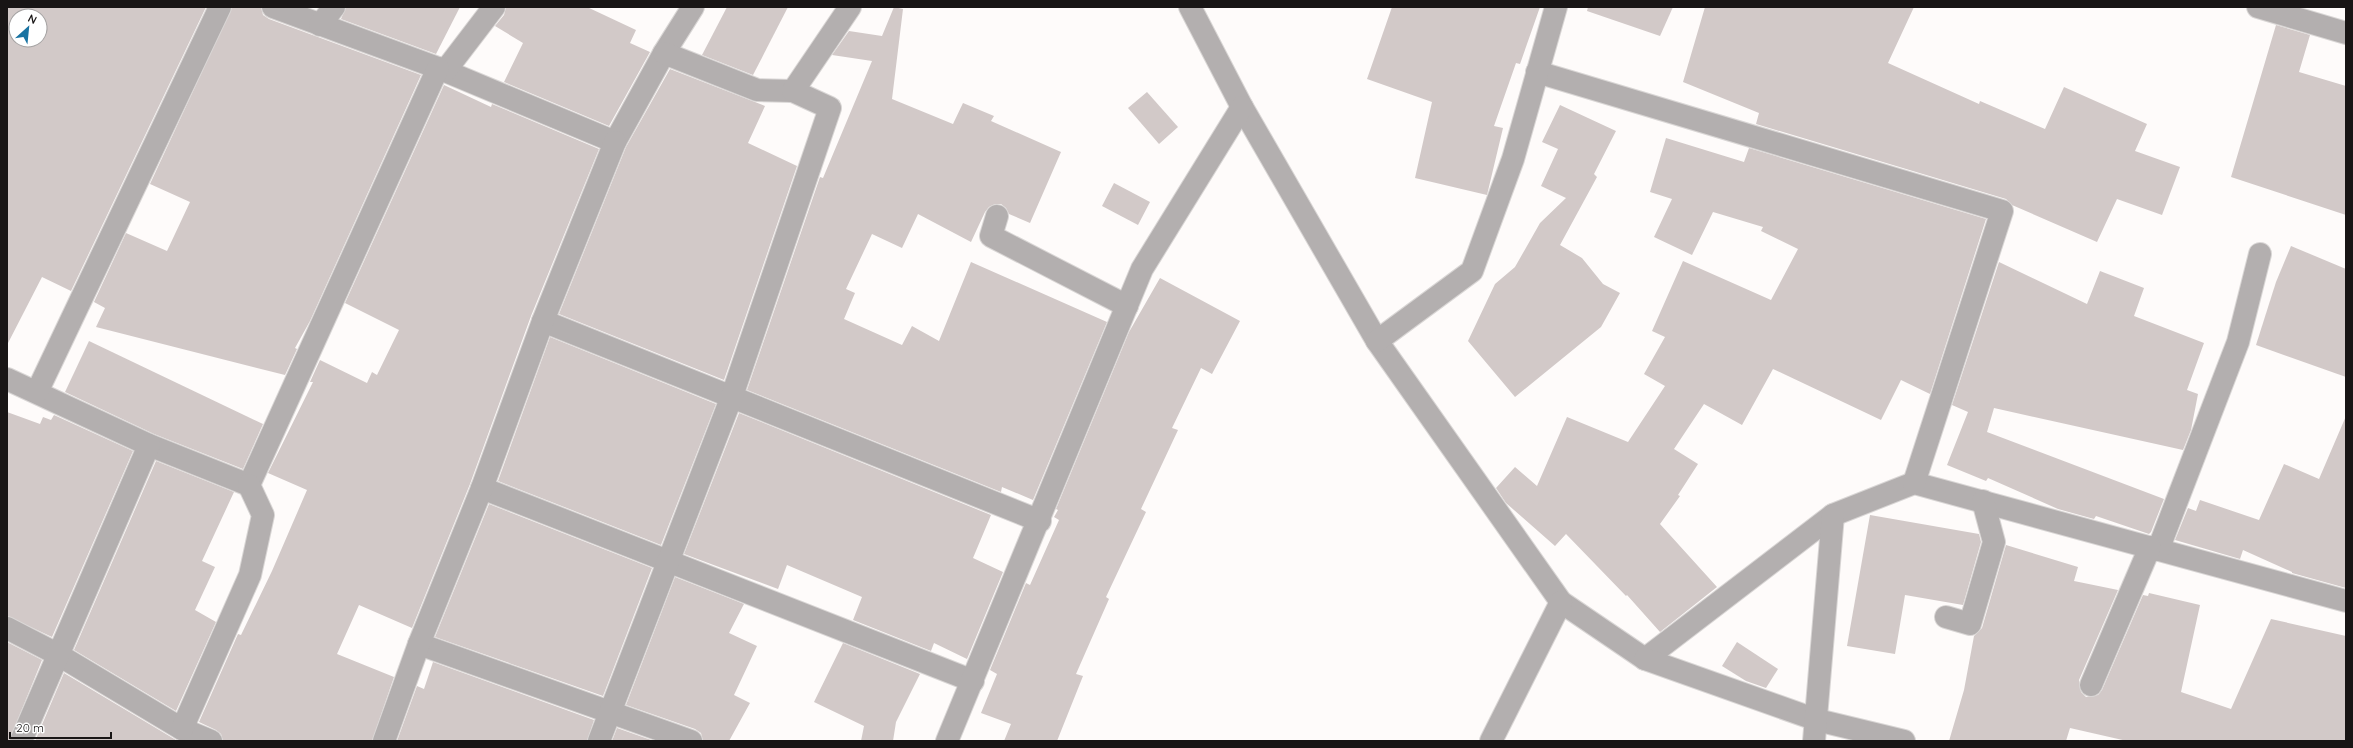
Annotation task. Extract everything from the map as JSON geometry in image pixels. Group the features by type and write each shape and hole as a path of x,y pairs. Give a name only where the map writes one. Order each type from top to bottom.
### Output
{"street":[{"path":"37,392 220,7"},
{"path":"273,7 442,69 615,142"},
{"path":"320,25 334,7"},
{"path":"249,485 442,69 494,7"},
{"path":"384,741 419,644 482,488 543,321 615,142 664,53 693,7"},
{"path":"793,91 850,7"},
{"path":"1190,7 1242,107 1377,341 1561,602 1645,659 1816,731 1904,741"},
{"path":"1377,341 1472,271 1513,159 1556,7"},
{"path":"2258,7 2346,33"},
{"path":"598,741 732,396 830,108 793,91 757,90 664,53"},
{"path":"1537,72 2002,211 1914,483"},
{"path":"947,741 1040,521 1142,269 1242,107"},
{"path":"997,216 991,236 1127,306"},
{"path":"2091,685 2154,548 2238,342 2260,254"},
{"path":"543,321 1040,521"},
{"path":"7,380 37,392 149,446 249,485 263,515 250,575 182,729"},
{"path":"21,741 57,654 149,446"},
{"path":"1645,659 1833,515 1914,483 2346,601"},
{"path":"482,488 973,681"},
{"path":"1946,617 1970,624 1994,542 1983,501"},
{"path":"1816,731 1833,515"},
{"path":"1491,741 1561,602"},
{"path":"7,628 57,654 182,729 211,741"},
{"path":"419,644 610,710 691,741"}],"building":[{"path":"7,7 206,7 71,291 42,277 7,345"},
{"path":"232,7 261,7 263,15 269,19 421,75 310,321 295,348 297,349 285,375 96,327 105,308 94,302 126,233 167,251 190,202 150,184"},
{"path":"346,7 460,7 436,54 341,19"},
{"path":"506,7 587,7 636,30 630,43 650,52 609,126 504,82 523,43 495,26 504,15"},
{"path":"727,7 788,7 753,75 702,55"},
{"path":"894,7 903,9 892,99 953,124 963,103 994,116 991,121 1061,152 1030,223 1009,214 1006,208 1001,204 995,204 989,207 985,212 971,242 918,214 902,248 872,234 846,289 855,293 844,319 902,345 912,326 939,341 971,262 1107,322 1033,500 1002,487 1001,492 747,390 820,177 823,178 872,61 832,55 849,31 882,36"},
{"path":"1392,7 1540,7 1520,64 1516,63 1494,126 1503,128 1487,195 1415,178 1432,102 1367,79"},
{"path":"1588,7 1673,7 1660,36 1587,11"},
{"path":"1705,7 1914,7 1888,63 1979,104 1980,101 2045,129 2064,87 2147,124 2135,151 2180,167 2162,215 2117,199 2097,242 2012,205 2006,199 1756,124 1759,113 1683,82"},
{"path":"2276,25 2310,35 2299,72 2346,86 2346,215 2231,177"},
{"path":"670,69 765,106 748,143 797,166 724,380 559,314 626,147"},
{"path":"444,85 491,107 492,104 599,149 531,316 470,484 412,628 359,605 337,654 394,677 372,741 223,741 221,734 216,730 199,722 238,634 241,635 272,571 307,490 268,473 313,382 310,382 320,360 367,383 372,372 377,375 399,330 345,303"},
{"path":"1147,92 1178,127 1159,144 1128,108"},
{"path":"1560,105 1616,131 1594,174 1597,177 1560,245 1582,258 1603,284 1620,293 1601,327 1515,397 1468,341 1495,284 1515,267 1540,223 1566,198 1541,186 1558,149 1542,142"},
{"path":"1666,138 1744,162 1749,148 1986,219 1930,394 1901,380 1881,420 1773,369 1742,425 1704,404 1674,449 1698,464 1678,495 1680,496 1660,524 1717,587 1660,632 1627,595 1626,596 1566,534 1555,546 1506,503 1496,488 1515,467 1537,486 1567,417 1628,442 1665,386 1644,374 1665,337 1652,331 1683,261 1771,300 1798,249 1761,231 1763,227 1713,212 1692,255 1654,237 1672,199 1650,192"},
{"path":"1114,183 1150,202 1138,225 1102,206"},
{"path":"2291,246 2346,269 2346,377 2256,345 2276,282"},
{"path":"1999,262 2087,304 2100,271 2144,288 2134,316 2204,343 2187,390 2198,394 2191,430 2183,450 1994,408 1987,432 2164,499 2149,534 2096,516 2094,519 2058,509 1988,478 1986,481 1947,465 1968,412 1952,405"},
{"path":"1160,278 1240,321 1212,374 1201,368 1172,428 1178,430 1141,509 1146,512 1106,597 1109,599 1076,674 1083,676 1057,741 1004,741 1011,724 981,713 997,674 990,670 1026,583 1030,585 1059,520 1054,517 1058,510 1056,509 1129,332"},
{"path":"550,337 716,404 661,545 498,481"},
{"path":"89,341 263,424 243,469 154,434 65,392"},
{"path":"7,412 40,424 43,417 51,420 54,415 133,451 52,637 7,616"},
{"path":"739,413 991,515 973,558 1003,572 967,659 934,643 931,651 853,620 862,597 787,565 778,589 684,554"},
{"path":"2346,416 2346,588 2292,573 2243,550 2240,559 2175,540 2188,508 2196,511 2200,500 2259,520 2284,464 2319,479"},
{"path":"156,461 234,492 202,561 215,567 195,610 216,622 176,711 74,650"},
{"path":"489,504 652,568 603,696 435,637"},
{"path":"1870,515 1979,534 1981,542 1963,605 1905,595 1895,654 1847,646"},
{"path":"2006,545 2078,567 2074,581 2118,590 2079,680 2081,692 2086,697 2098,695 2102,690 2143,595 2148,596 2149,593 2200,605 2181,692 2231,709 2271,619 2346,636 2346,741 2127,741 2070,728 2066,741 1949,741 1964,690 1974,636 1982,628"},
{"path":"675,577 744,604 729,633 757,646 734,695 750,703 729,741 703,741 701,733 695,729 626,705"},
{"path":"7,642 42,660 9,741 7,741"},
{"path":"1737,642 1778,669 1766,688 1746,681 1722,666"},
{"path":"843,643 920,674 896,722 893,741 861,741 864,726 814,702"},
{"path":"433,662 594,720 587,741 397,741 417,686 424,689"},
{"path":"64,673 176,740 178,741 35,741"},
{"path":"617,728 654,741 612,741"}]}
